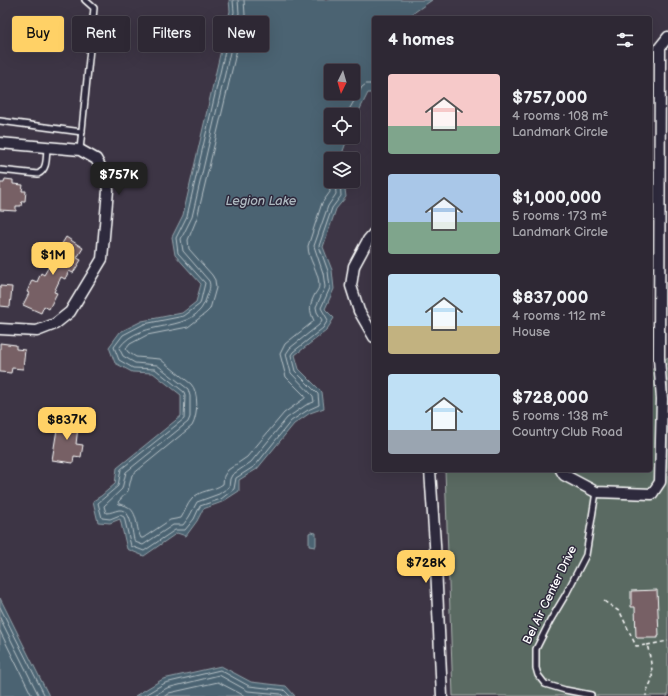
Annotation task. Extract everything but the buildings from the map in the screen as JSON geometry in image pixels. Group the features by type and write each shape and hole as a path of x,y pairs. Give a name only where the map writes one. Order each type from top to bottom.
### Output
{"street":[{"path":"562,472 564,475 596,492 652,494 660,482 662,399 659,358 660,47 668,36"},
{"path":"0,143 80,150 96,159 105,175 108,190 102,258 70,312 55,324 37,331 0,329"},
{"path":"372,235 354,266 351,286 358,311 372,334"},
{"path":"652,363 659,358"},
{"path":"430,472 442,696"}],"lane":[{"path":"80,150 94,8 85,0"},
{"path":"0,121 82,132"},
{"path":"0,170 38,174 45,169 47,147"},
{"name":"Bel Air Center Drive","path":"591,696 546,684 538,675 536,668 536,649 586,555 596,492"}],"path":[{"path":"604,601 620,612 636,646 668,641"},
{"path":"646,696 646,690 653,676 647,645"}],"green space":[{"path":"668,357 668,696 453,696 445,472 652,472 652,369"}],"water":[{"name":"Legion Lake","path":"229,0 432,0 412,14 412,16 372,16 372,93 368,93 360,109 324,108 324,144 346,144 343,152 324,152 324,188 345,188 346,197 336,209 323,247 332,270 334,289 325,309 334,318 326,331 295,355 299,369 322,392 324,408 310,413 294,424 257,469 239,480 239,491 222,502 203,509 197,521 186,536 177,533 144,556 127,549 120,519 110,523 98,522 93,501 115,484 117,468 181,416 181,395 153,373 132,372 115,363 109,347 120,332 142,321 182,313 196,302 201,284 175,255 172,237 183,215 221,52 269,52 269,16 229,16"},
{"path":"309,533 316,533 315,547 309,546"},
{"path":"0,598 49,696 0,696"},
{"path":"221,666 251,682 286,686 295,696 135,696 163,679"}]}
